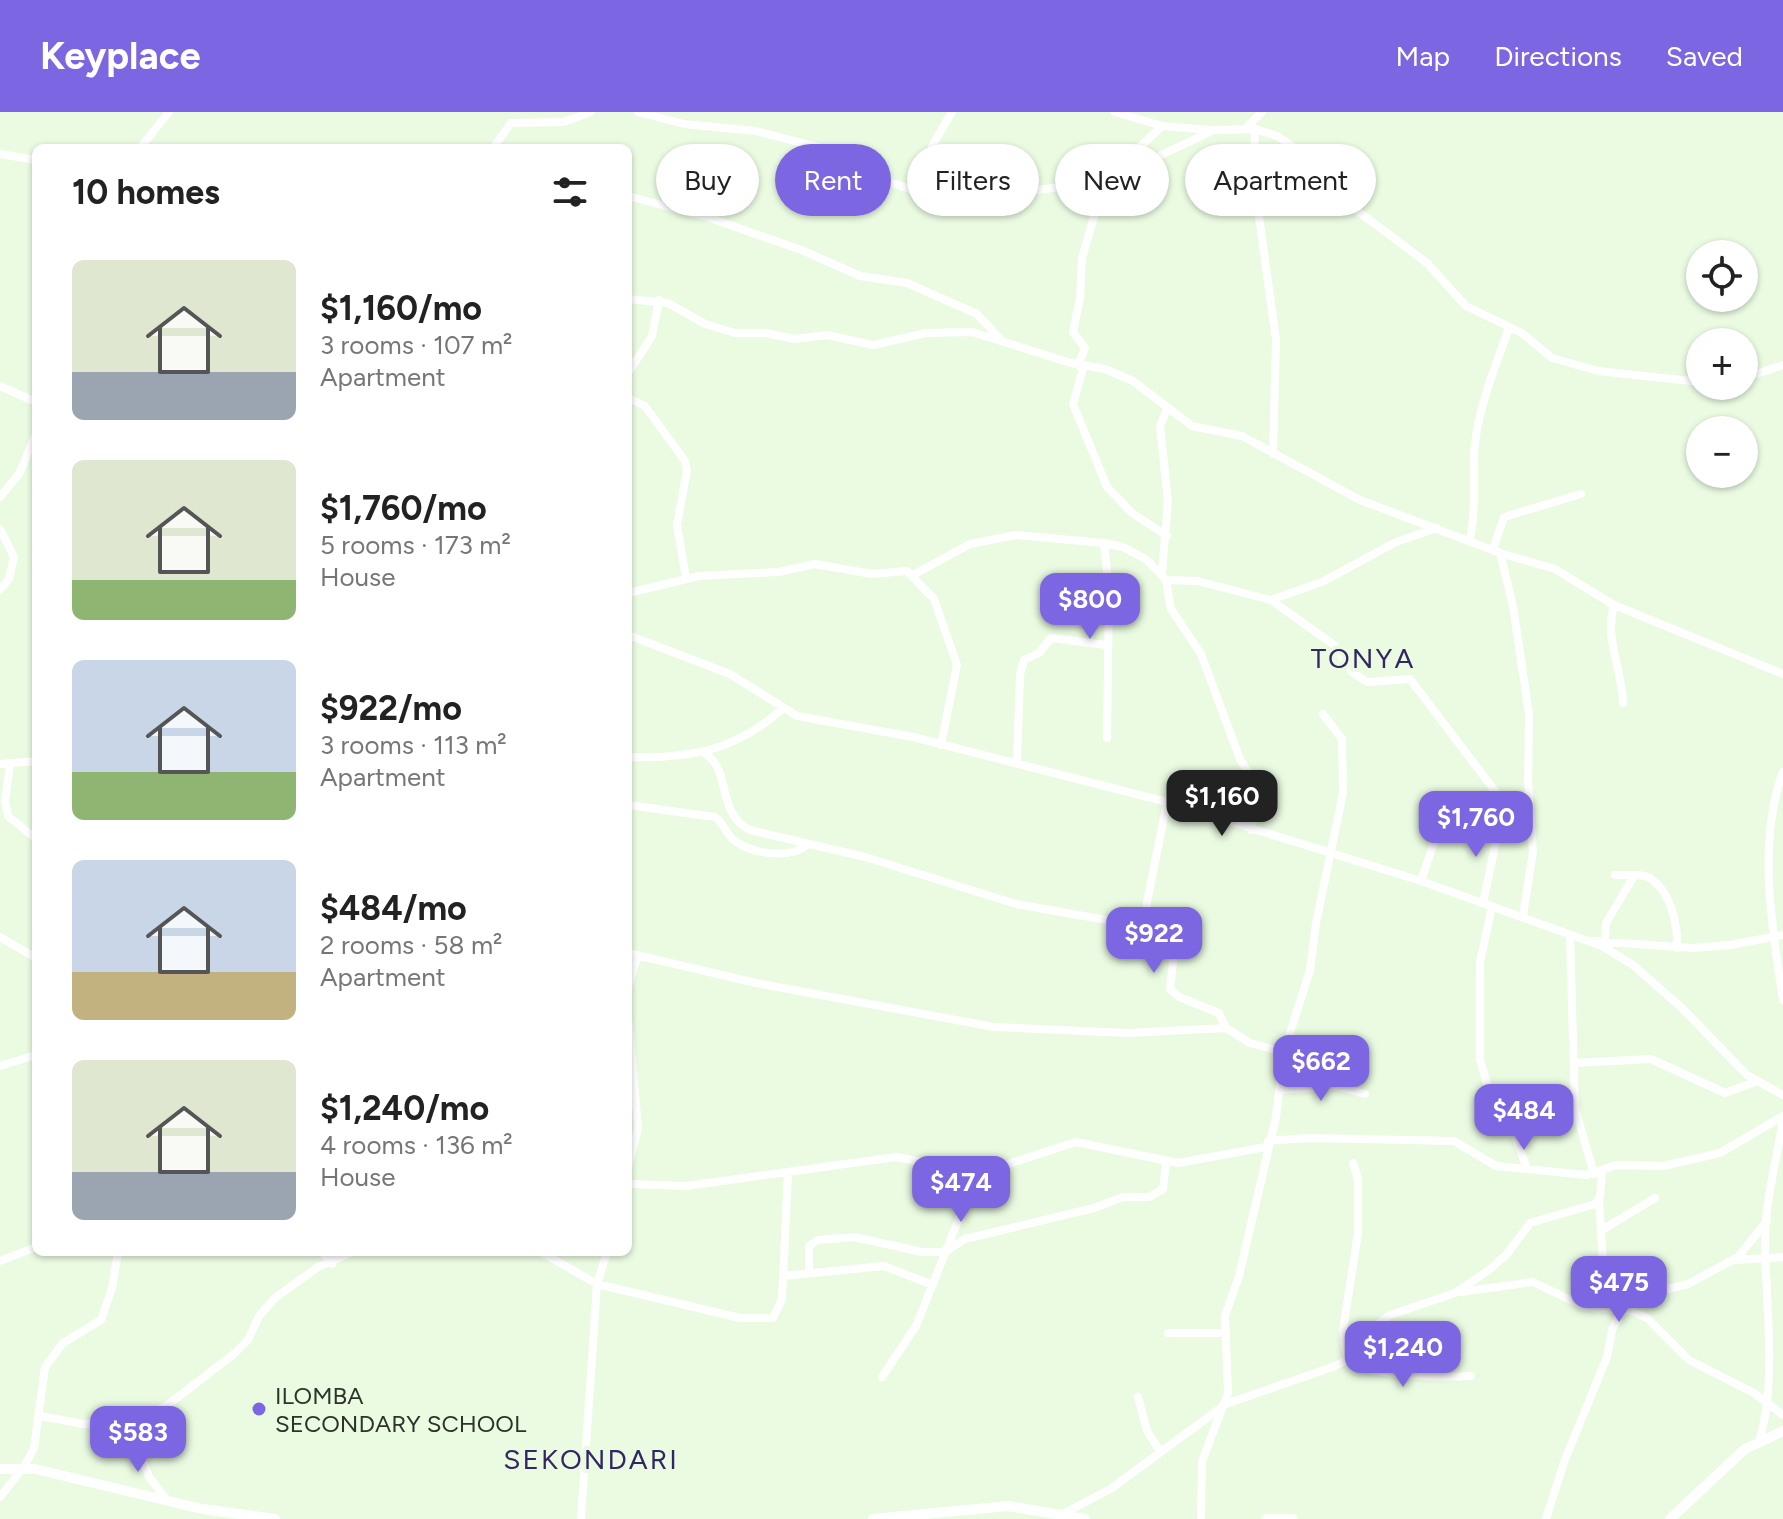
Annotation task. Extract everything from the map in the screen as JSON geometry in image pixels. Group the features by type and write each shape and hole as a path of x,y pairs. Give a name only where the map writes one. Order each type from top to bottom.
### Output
{"street":[{"path":"143,144 169,112"},
{"path":"506,112 511,123"},
{"path":"511,123 564,122 591,112"},
{"path":"638,112 684,124 756,131 852,156 879,177 907,188"},
{"path":"933,144 952,112"},
{"path":"1115,112 1162,126 1214,130 1250,128 1277,136 1315,161 1351,206 1427,263 1466,306 1522,333 1560,362 1625,375 1686,381"},
{"path":"1262,112 1250,128 1254,184 1276,340 1273,454"},
{"path":"495,144 511,123"},
{"path":"1143,144 1162,126"},
{"path":"1169,150 1214,130"},
{"path":"0,154 32,159"},
{"path":"632,197 718,221 825,259 860,276 907,283 977,314 1001,340"},
{"path":"1094,216 1082,258 1080,298 1073,332 1085,348 1073,404 1107,487 1132,513 1167,536"},
{"path":"632,299 659,300 713,327 735,333 766,333 794,339 827,335 873,345 938,332 972,332 1119,374 1192,426 1242,436 1360,500 1496,551 1555,569 1574,584 1614,605 1783,674"},
{"path":"632,367 652,336 659,300"},
{"path":"1470,539 1474,519 1474,451 1479,423 1509,328"},
{"path":"1758,373 1783,365"},
{"path":"0,386 32,400"},
{"path":"632,400 645,406 685,461 687,470 677,525 686,578"},
{"path":"1167,409 1160,426 1167,536 1164,576 1171,609 1201,654 1240,759 1257,786 1251,830"},
{"path":"0,497 19,474 32,443"},
{"path":"1523,916 1533,851 1528,781 1529,714 1513,606 1496,551 1504,517 1581,494"},
{"path":"1271,600 1322,582 1396,542 1438,528"},
{"path":"0,529 14,557 9,579 0,590"},
{"path":"913,575 970,544 996,537 1016,535 1104,543 1137,554 1164,576 1198,581 1271,600 1334,645 1352,672 1367,682 1410,679 1498,795 1502,813 1480,962 1480,1059 1487,1084 1508,1118 1527,1168"},
{"path":"1104,543 1109,578 1107,738"},
{"path":"632,592 686,578 778,572 825,564 865,574 901,570 913,575 936,604 957,665 941,745"},
{"path":"1614,605 1609,623 1620,671 1623,703"},
{"path":"632,637 730,674 782,709 818,723 1017,762 1167,802 1329,855 1421,881 1610,949 1633,965 1700,1026 1755,1082 1783,1095"},
{"path":"1017,762 1020,675 1024,660 1039,653 1051,638 1106,645"},
{"path":"632,757 705,754 741,740 782,709"},
{"path":"1201,1519 1202,1461 1226,1404 1224,1333 1227,1309 1244,1253 1281,1090 1284,1052 1310,970 1343,793 1342,739 1323,714"},
{"path":"705,754 716,760 726,801 739,825 807,845 865,857 1016,904 1152,928 1172,937 1175,944 1170,989 1179,997 1219,1013 1226,1028 1250,1043 1284,1052"},
{"path":"32,761 5,764 8,816 32,836"},
{"path":"1783,772 1773,808 1768,862 1780,936 1783,1000"},
{"path":"1421,881 1449,798"},
{"path":"0,811 5,802"},
{"path":"1152,928 1146,914 1147,902 1167,802"},
{"path":"632,806 715,817 735,841 766,851 791,854 807,845"},
{"path":"1615,875 1648,877 1654,883 1674,913 1677,948"},
{"path":"1605,940 1606,923 1634,876"},
{"path":"1570,936 1576,1112 1598,1173 1603,1262 1601,1308 1611,1337"},
{"path":"1587,941 1677,948 1730,945 1780,936"},
{"path":"0,937 32,956"},
{"path":"632,954 767,985 1004,1028 1129,1033 1226,1028"},
{"path":"632,974 638,955"},
{"path":"0,1066 32,1056"},
{"path":"1575,1063 1651,1059 1725,1093 1755,1082"},
{"path":"632,1064 638,1128 632,1152"},
{"path":"1281,1090 1335,1086 1365,1094"},
{"path":"632,1184 686,1186 896,1157 942,1166 979,1168 1019,1162 1076,1142 1166,1162 1196,1161 1267,1144 1454,1141 1493,1165 1598,1173 1616,1165 1663,1166 1720,1153 1783,1118"},
{"path":"1759,1441 1766,1401 1767,1221 1783,1118"},
{"path":"809,1273 809,1246 818,1240 863,1238 922,1252 945,1252 965,1239 1094,1208 1132,1195 1156,1195 1163,1189 1166,1162"},
{"path":"1347,1360 1343,1330 1358,1244 1359,1184 1353,1163"},
{"path":"882,1377 916,1326 979,1168"},
{"path":"548,1256 597,1284 761,1320 773,1318 777,1313 783,1276 788,1174"},
{"path":"1602,1230 1655,1198"},
{"path":"1455,1293 1499,1263 1530,1223 1577,1211 1599,1200"},
{"path":"1546,1519 1564,1462 1624,1308 1640,1296 1680,1287 1730,1261 1749,1246 1767,1221"},
{"path":"0,1261 32,1249"},
{"path":"0,1497 24,1467 34,1448 45,1367 55,1351 73,1335 101,1320 112,1288 117,1256"},
{"path":"325,1256 332,1264"},
{"path":"118,1432 169,1404 243,1346 265,1307 275,1298 318,1267 332,1264 345,1256"},
{"path":"581,1519 597,1284 606,1256"},
{"path":"1730,1261 1783,1257"},
{"path":"783,1276 884,1266 933,1285"},
{"path":"1059,1517 1112,1488 1226,1404 1324,1371 1347,1360 1376,1325 1390,1315 1455,1293 1533,1282 1579,1305 1624,1308 1647,1318 1689,1360 1766,1401 1783,1415"},
{"path":"1168,1333 1224,1333"},
{"path":"1347,1360 1362,1369 1427,1378 1471,1376"},
{"path":"1138,1397 1147,1431 1160,1451"},
{"path":"40,1416 84,1424 104,1421 142,1458 149,1477 168,1501"},
{"path":"1670,1519 1759,1441 1783,1431"},
{"path":"0,1469 24,1467 168,1501 275,1519"},
{"path":"873,1519 990,1506 1085,1519"},
{"path":"1266,1519 1293,1519"}],"place":[{"name":"ILOMBA SECONDARY SCHOOL","path":"259,1409"}],"district":[{"name":"TONYA","path":"1363,658"},
{"name":"SEKONDARI","path":"591,1459"}]}
